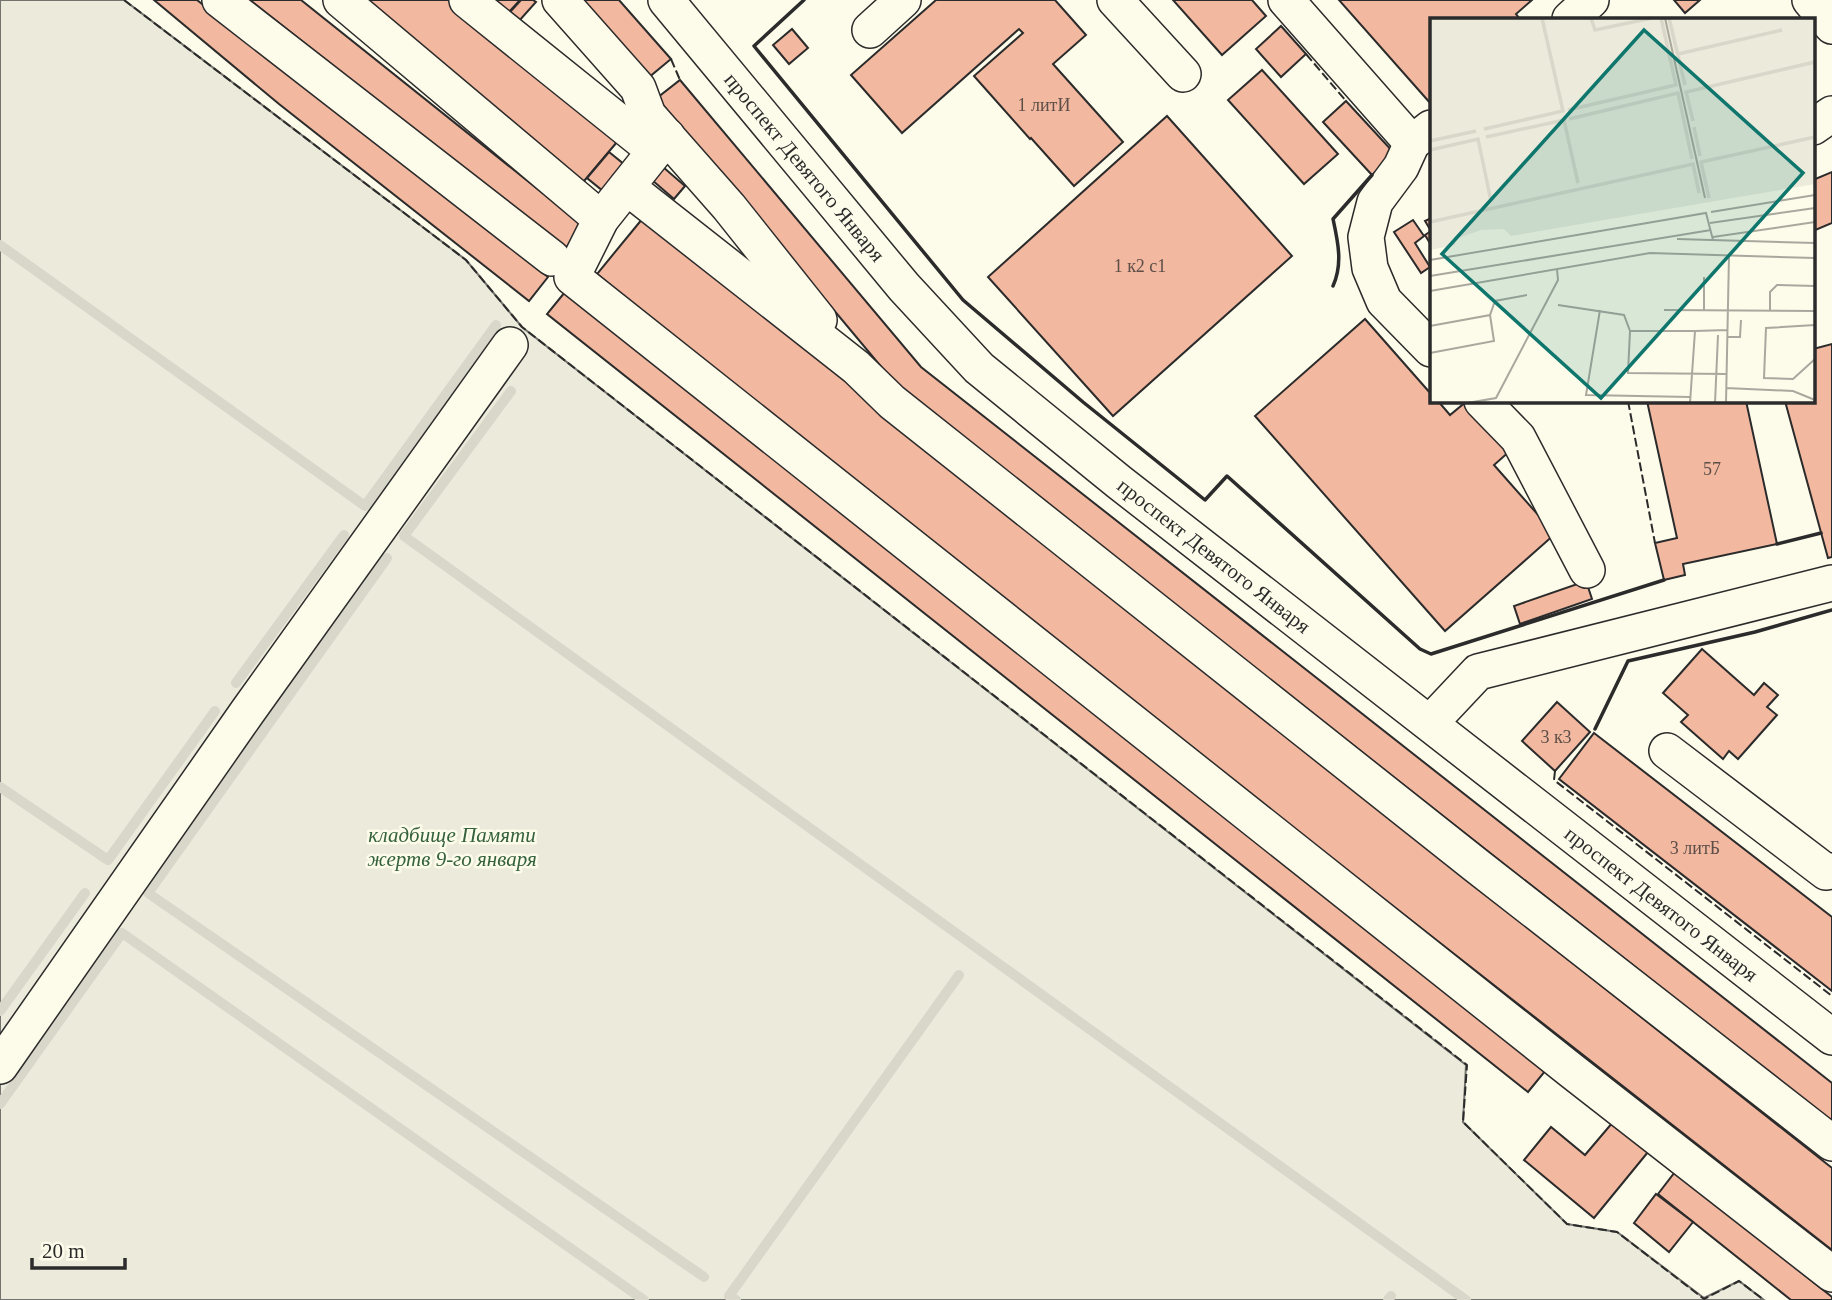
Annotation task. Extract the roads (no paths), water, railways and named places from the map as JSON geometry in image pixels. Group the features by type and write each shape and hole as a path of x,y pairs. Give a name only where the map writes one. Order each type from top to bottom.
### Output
{"street":[{"path":"220,0 552,258"},
{"path":"341,0 601,219"},
{"path":"467,0 661,144 729,207 856,367"},
{"path":"560,0 638,88 661,144"},
{"path":"870,30 903,0"},
{"path":"1115,0 1183,75"},
{"path":"1286,0 1422,135 1375,202 1366,237 1370,268 1384,301 1430,348"},
{"path":"1571,18 1591,0"},
{"path":"1810,0 1832,26"},
{"name":"проспект Девятого Января","path":"670,2 904,287 979,368 1119,482 1832,1037"},
{"path":"1814,126 1832,114"},
{"path":"661,144 601,219 572,277 1572,1072 1832,1274"},
{"path":"627,187 856,367 892,402 1487,874 1832,1143"},
{"path":"0,1066 248,711 510,345"},
{"path":"1483,402 1518,438 1587,570"},
{"path":"1430,723 1478,672 1832,583"},
{"path":"1667,751 1826,872 1832,871"}],"waterway":[{"path":"0,245 365,506 496,325"},
{"path":"511,391 404,536 1466,1300"},
{"path":"236,683 344,535"},
{"path":"387,558 148,893 704,1277"},
{"path":"0,787 108,860 215,711"},
{"path":"0,1011 85,893"},
{"path":"0,1104 122,933 644,1300"},
{"path":"736,1300 729,1296 959,975"},
{"path":"1388,1300 1391,1296"}],"park label":[{"name":"кладбище Памяти жертв 9-го января","path":"452,847"}]}
